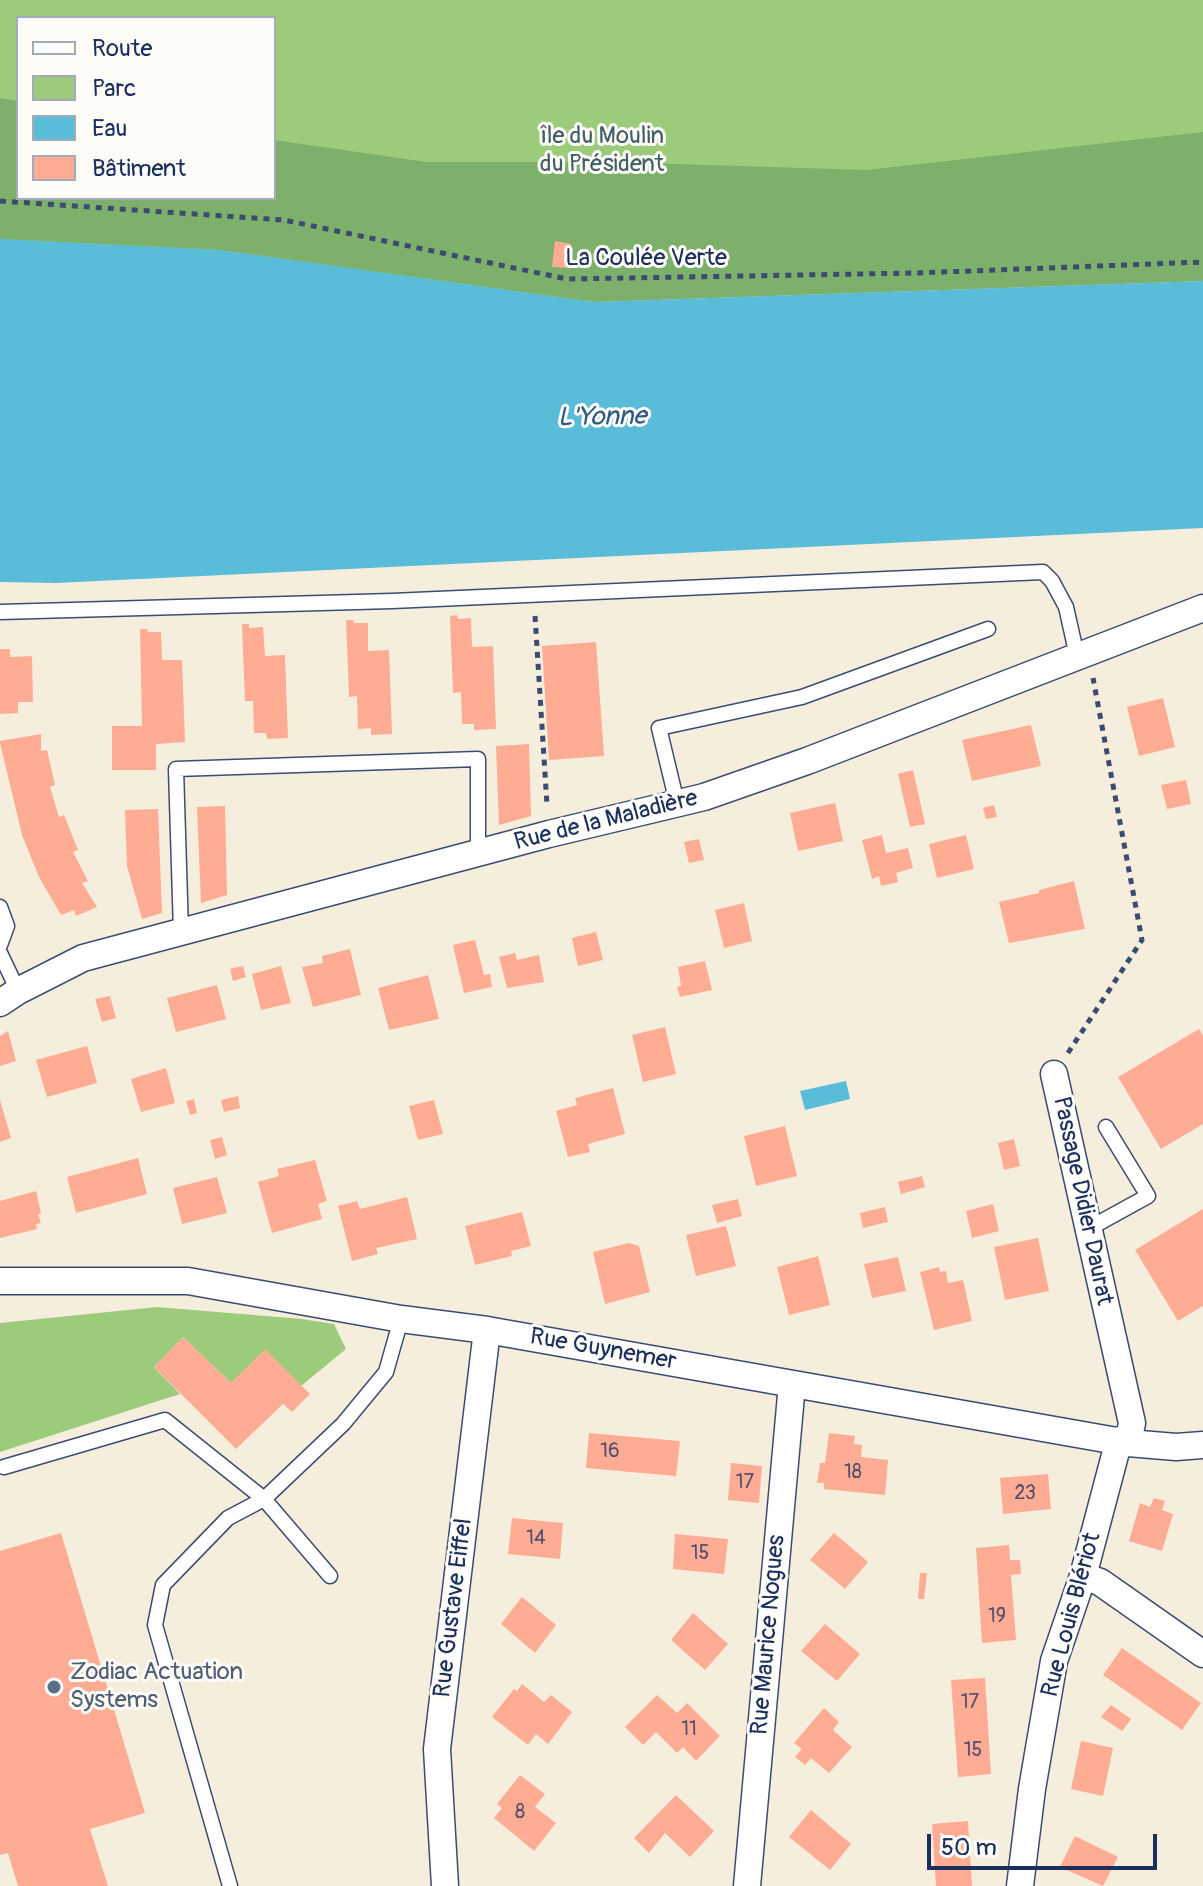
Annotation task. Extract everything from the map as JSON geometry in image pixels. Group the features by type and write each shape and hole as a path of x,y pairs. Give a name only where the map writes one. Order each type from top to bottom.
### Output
{"street":[{"name":"Rue de la Maladière","path":"9,997 83,958 549,834 704,797 807,761 1203,608"},
{"name":"Passage Didier Daurat","path":"1054,1074 1132,1423 1124,1442"},
{"name":"Rue Guynemer","path":"0,1281 188,1281 1124,1442 1176,1447 1203,1445"},
{"name":"Rue Gustave Eiffel","path":"445,1886 437,1749 487,1330"},
{"name":"Rue Maurice Nogues","path":"747,1886 792,1384"},
{"name":"Rue Louis Blériot","path":"1021,1885 1032,1789 1054,1661 1124,1442"},
{"path":"1083,1576 1100,1582 1203,1654"}],"lane":[{"path":"0,612 392,601 1043,572 1052,581 1066,607 1083,654"},
{"path":"677,803 659,728 802,697 988,629"},
{"path":"181,932 176,769 478,759 478,854"},
{"path":"0,907 7,926 0,945"},
{"path":"0,953 9,997"},
{"path":"1088,1229 1148,1196 1106,1127"},
{"path":"230,1886 155,1625 163,1585 228,1518 264,1499 343,1424 386,1372 401,1319"},
{"path":"4,1467 165,1420 264,1499 330,1576"}],"path":[{"name":"La Coulée Verte","path":"0,201 284,220 567,279 917,273 1203,262"},
{"path":"534,595 549,834"},
{"name":"Passage Didier Daurat","path":"1054,1074 1142,940 1083,654"}],"green space":[{"name":"île du Moulin du Président","path":"0,0 1203,0 1203,281 594,302 0,265"},
{"path":"0,98 16,101 16,200 276,200 276,140 426,162 613,162 867,170 1203,132 1203,281 594,302 220,250 0,239"},
{"path":"157,1307 334,1324 346,1349 301,1386 231,1383 183,1337 154,1367 180,1394 0,1452 0,1323"}],"water":[{"name":"L'Yonne","path":"0,239 220,250 594,302 1203,281 1203,528 56,583 0,582"},
{"path":"846,1081 850,1099 805,1110 800,1091"}],"building":[{"path":"555,241 571,244 569,268 552,267"},
{"path":"457,615 458,619 471,618 472,647 493,646 496,729 474,730 474,724 462,724 461,692 453,693 450,616"},
{"path":"346,620 368,623 368,651 389,650 392,734 371,735 371,728 358,729 357,696 349,697"},
{"path":"242,624 249,624 249,628 263,627 265,656 285,655 288,738 267,739 266,733 254,733 253,701 245,701"},
{"path":"140,629 161,632 162,660 182,660 185,742 156,744 156,770 112,770 112,726 142,726"},
{"path":"596,642 604,756 549,760 542,646"},
{"path":"0,649 10,649 10,657 32,656 33,702 18,702 18,713 0,714"},
{"path":"1163,698 1175,747 1139,756 1127,707"},
{"path":"1031,725 1041,766 972,781 962,740"},
{"path":"41,734 41,751 47,750 55,785 50,787 59,817 64,815 78,850 73,852 88,881 82,883 97,907 76,916 74,910 61,915 39,877 22,835 0,743"},
{"path":"529,744 531,816 499,825 496,746"},
{"path":"913,770 925,824 910,827 898,774"},
{"path":"1186,780 1191,804 1167,809 1161,785"},
{"path":"835,803 843,841 798,851 790,813"},
{"path":"994,805 997,817 986,819 983,808"},
{"path":"225,806 227,895 201,903 197,807"},
{"path":"158,809 162,913 142,919 127,866 125,810"},
{"path":"882,835 886,853 908,848 913,868 896,873 898,882 881,886 879,876 872,879 862,840"},
{"path":"966,835 974,869 937,878 929,844"},
{"path":"699,839 704,860 689,863 684,842"},
{"path":"1074,881 1085,929 1009,943 999,902"},
{"path":"744,903 752,941 724,948 715,910"},
{"path":"596,932 603,960 578,966 572,938"},
{"path":"475,940 484,975 490,974 492,987 464,993 453,945"},
{"path":"350,949 361,995 313,1007 302,967 323,963 322,956"},
{"path":"515,953 517,960 539,955 544,982 507,988 499,957"},
{"path":"705,961 712,990 680,997 678,967"},
{"path":"243,966 246,977 233,981 230,969"},
{"path":"281,966 291,1003 261,1010 252,974"},
{"path":"428,975 439,1019 389,1030 378,988"},
{"path":"217,985 226,1019 176,1032 167,998"},
{"path":"110,996 116,1018 102,1022 95,999"},
{"path":"665,1027 676,1074 643,1082 632,1035"},
{"path":"1199,1029 1203,1035 1203,1124 1161,1149 1118,1077"},
{"path":"8,1031 16,1061 0,1066 0,1036"},
{"path":"87,1046 97,1083 47,1097 36,1060"},
{"path":"166,1068 175,1103 141,1112 131,1079"},
{"path":"613,1088 625,1134 588,1144 590,1152 568,1157 556,1111 577,1105 575,1098"},
{"path":"238,1096 240,1108 224,1112 221,1100"},
{"path":"194,1099 197,1113 190,1115 186,1101"},
{"path":"0,1100 11,1138 0,1142"},
{"path":"434,1100 443,1134 418,1140 409,1106"},
{"path":"785,1126 797,1176 756,1186 744,1136"},
{"path":"222,1137 227,1155 215,1159 210,1140"},
{"path":"1014,1139 1020,1166 1004,1170 998,1143"},
{"path":"138,1158 147,1194 76,1213 67,1177"},
{"path":"315,1160 327,1201 318,1204 322,1219 272,1233 258,1182 279,1176 277,1169"},
{"path":"922,1176 925,1187 901,1194 898,1182"},
{"path":"217,1177 227,1213 182,1224 173,1188"},
{"path":"36,1191 41,1213 38,1215 41,1223 36,1224 37,1229 0,1238 0,1201"},
{"path":"407,1197 417,1239 376,1248 378,1254 352,1261 338,1206 357,1201 360,1209"},
{"path":"738,1199 742,1216 717,1223 712,1205"},
{"path":"993,1204 999,1231 972,1238 966,1211"},
{"path":"885,1207 888,1222 863,1228 860,1213"},
{"path":"1203,1209 1203,1306 1178,1321 1135,1250"},
{"path":"522,1212 531,1246 511,1251 512,1256 475,1265 465,1226"},
{"path":"726,1226 736,1266 696,1276 686,1235"},
{"path":"1038,1238 1049,1291 1005,1300 994,1247"},
{"path":"629,1243 639,1246 650,1292 605,1304 593,1252"},
{"path":"818,1256 830,1305 789,1315 777,1267"},
{"path":"898,1257 906,1291 872,1298 864,1264"},
{"path":"939,1267 940,1272 946,1271 948,1283 963,1280 972,1321 934,1330 920,1272"},
{"path":"183,1337 231,1383 265,1349 310,1394 292,1412 283,1404 236,1449 154,1367"},
{"path":"589,1433 680,1441 676,1476 586,1468"},
{"path":"829,1433 855,1436 854,1444 862,1445 861,1457 888,1460 885,1495 824,1489 824,1483 817,1483 820,1463 825,1463"},
{"path":"731,1463 762,1466 759,1503 728,1500"},
{"path":"1048,1474 1051,1509 1003,1514 1000,1478"},
{"path":"1154,1498 1165,1501 1162,1510 1173,1514 1162,1551 1129,1541 1140,1503 1150,1507"},
{"path":"512,1518 563,1523 560,1559 508,1554"},
{"name":"Zodiac Actuation Systems","path":"61,1533 145,1813 90,1829 108,1886 18,1886 8,1853 0,1855 0,1551"},
{"path":"834,1533 868,1562 845,1589 810,1560"},
{"path":"675,1534 728,1539 724,1574 673,1569"},
{"path":"1009,1545 1010,1560 1020,1560 1021,1574 1011,1575 1016,1640 982,1643 976,1548"},
{"path":"920,1573 927,1573 924,1599 918,1599"},
{"path":"522,1597 556,1625 535,1653 501,1624"},
{"path":"693,1613 728,1644 705,1670 671,1640"},
{"path":"825,1624 860,1654 837,1681 801,1651"},
{"path":"1122,1648 1201,1703 1182,1730 1103,1675"},
{"path":"985,1678 991,1774 958,1777 951,1680"},
{"path":"522,1684 544,1702 551,1695 572,1712 548,1744 536,1734 528,1745 492,1717 514,1689 517,1691"},
{"path":"657,1695 677,1713 687,1703 720,1736 696,1761 683,1747 677,1753 656,1732 643,1745 625,1727"},
{"path":"1111,1705 1131,1719 1122,1731 1101,1717"},
{"path":"824,1708 839,1722 833,1730 852,1747 829,1773 811,1758 805,1765 795,1757 802,1749 794,1743"},
{"path":"1081,1741 1113,1748 1103,1796 1071,1789"},
{"path":"520,1775 545,1794 535,1807 556,1823 534,1851 494,1818 502,1808 497,1804"},
{"path":"676,1795 714,1831 690,1857 665,1833 649,1853 634,1838"},
{"path":"811,1810 851,1844 830,1870 789,1837"},
{"path":"968,1821 972,1886 936,1886 932,1824"},
{"path":"1075,1836 1118,1857 1103,1886 1060,1867"}],"place":[{"name":"Zodiac Actuation Systems","path":"54,1687"}]}
